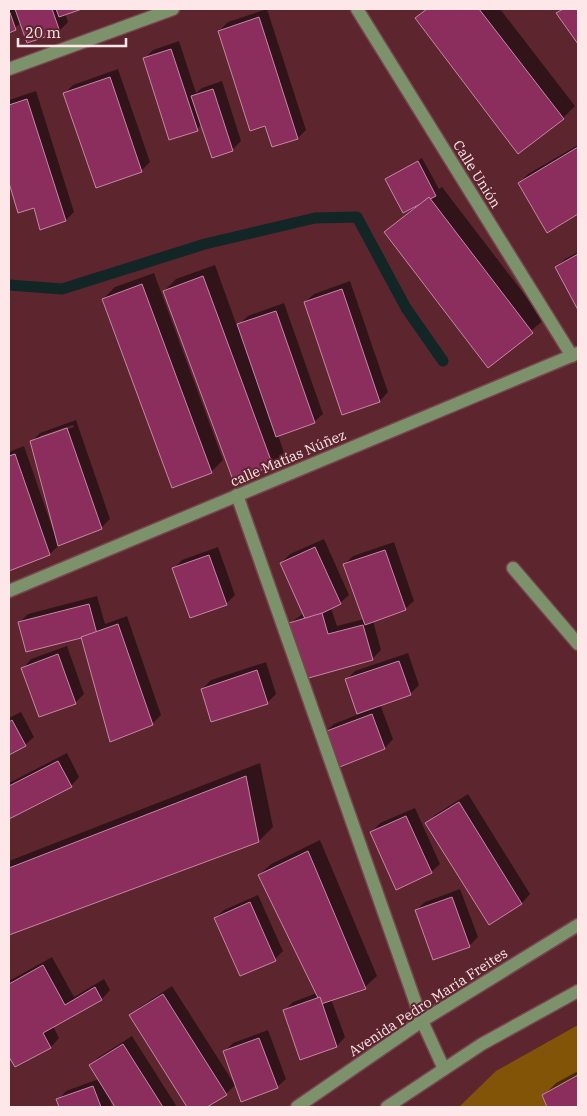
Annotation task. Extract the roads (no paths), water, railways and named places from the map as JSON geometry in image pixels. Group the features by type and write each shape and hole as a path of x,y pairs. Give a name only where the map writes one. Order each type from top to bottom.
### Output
{"street":[{"path":"9,69 173,9"},
{"name":"Calle Unión","path":"357,9 575,355"},
{"name":"calle Matías Núñez","path":"9,591 575,355"},
{"path":"237,495 422,1021 444,1069"},
{"path":"513,568 578,644"},
{"name":"Avenida Pedro María Freites","path":"297,1107 422,1021 578,925"},
{"path":"387,1107 482,1044 578,991"}],"waterway":[{"path":"9,285 62,289 205,244 315,218 357,217 406,308 443,361"}]}
